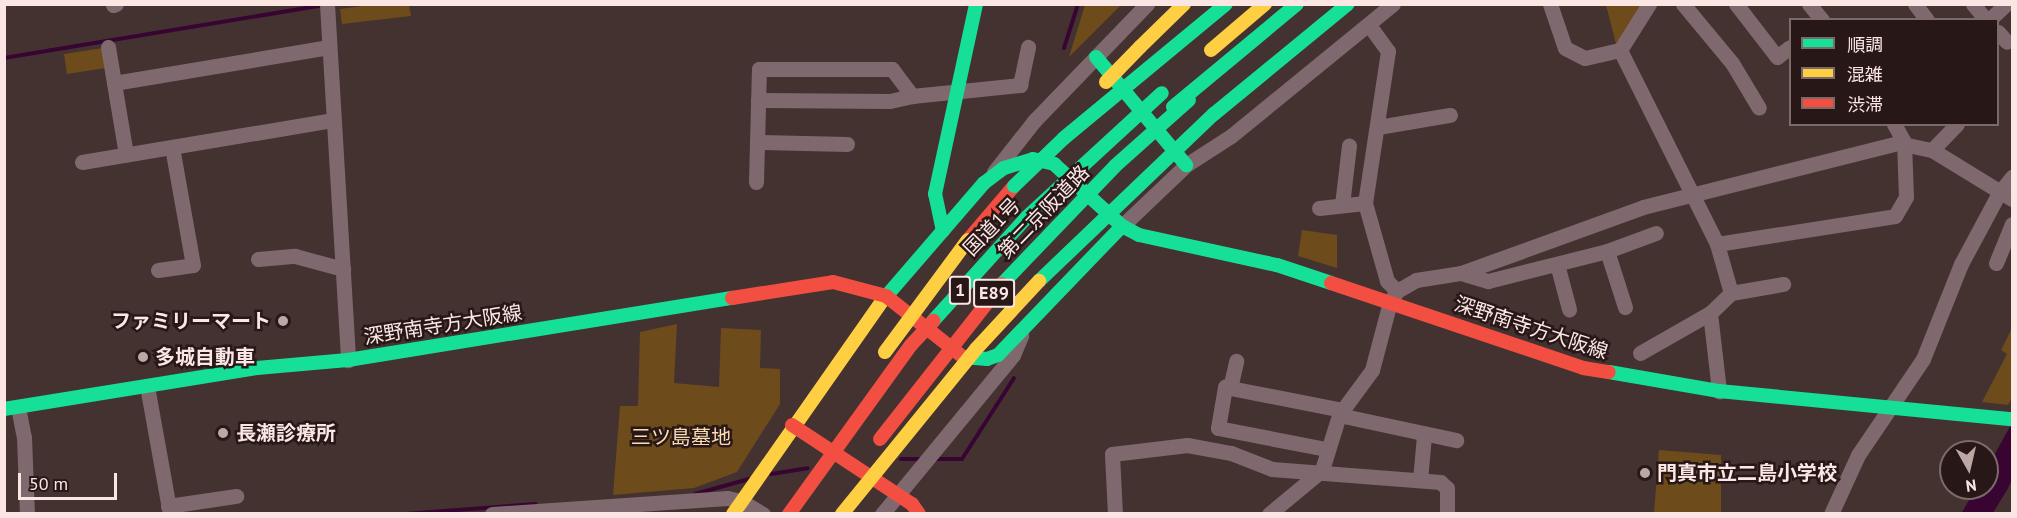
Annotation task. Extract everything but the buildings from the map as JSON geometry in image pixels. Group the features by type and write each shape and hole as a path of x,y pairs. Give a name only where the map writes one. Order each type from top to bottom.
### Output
{"main road":[{"path":"943,231 938,221 935,194 976,4"},
{"path":"1014,186 1059,133 1184,4"},
{"name":"E89","path":"1014,186 1064,138 1226,4"},
{"path":"1198,62 1265,4"},
{"name":"国道1号","path":"859,513 920,391 977,306 1039,233 1173,107 1297,4"},
{"name":"第二京阪道路","path":"829,513 864,459 976,313 1044,238 1140,144 1307,4"},
{"path":"842,513 976,349 1086,232 1214,114 1348,4"},
{"path":"1096,57 1186,165"},
{"name":"国道1号","path":"787,513 835,454 911,345 997,248 1167,89"},
{"name":"深野南寺方大阪線","path":"886,296 984,183 1021,161 1047,160 1122,226 1139,236 1277,265 1394,296 1583,368 1719,391 1886,410 2009,419"},
{"name":"第二京阪道路","path":"879,361 940,276 1014,186"},
{"name":"深野南寺方大阪線","path":"11,408 257,368 348,360 833,282 886,296 963,357 977,360 998,355 1122,226"},
{"path":"737,507 792,425 886,296"},
{"path":"787,513 854,398"},
{"path":"792,425 835,454 864,459 876,481 918,513"}],"street":[{"path":"327,4 348,360"},
{"path":"984,183 1034,121 1147,4"},
{"path":"1122,226 1186,165 1231,136 1393,4"},
{"path":"1550,4 1565,48 1585,58 1620,50 1649,4"},
{"path":"1683,4 1732,63 1759,108"},
{"path":"1736,4 1777,57 1789,48"},
{"path":"1809,4 1820,18"},
{"path":"1915,4 1926,18"},
{"path":"1973,4 1986,18"},
{"path":"1990,18 2006,4"},
{"path":"1369,25 1388,51 1365,202 1387,281 1394,296"},
{"path":"108,47 126,155"},
{"path":"114,83 329,47"},
{"path":"758,100 890,101 957,90 1020,86 1028,47"},
{"path":"1620,50 1717,244 1731,293"},
{"path":"756,182 759,69 892,69 912,96"},
{"path":"1378,127 1450,115"},
{"path":"82,162 334,120"},
{"path":"1717,244 1895,216 1906,197 1904,142 1895,126"},
{"path":"1932,150 1955,126"},
{"path":"757,142 847,144"},
{"path":"1269,513 1322,470 1326,449 1340,412 1372,370 1394,296 1416,280 1461,273 1643,207 1904,142 1932,150 2006,196"},
{"path":"1342,205 1349,145"},
{"path":"158,270 193,265 172,147"},
{"path":"1831,513 1858,455 1886,410 1923,359 1961,264 2006,196 2013,177"},
{"path":"1319,208 1365,202"},
{"path":"1996,263 2013,224"},
{"path":"1461,273 1488,281 1607,251 1656,233"},
{"path":"1607,251 1625,307"},
{"path":"258,260 295,256 343,269"},
{"path":"1557,264 1569,309"},
{"path":"1640,353 1710,313 1731,293 1783,284"},
{"path":"1710,313 1719,391"},
{"path":"882,513 1013,355 1023,330"},
{"path":"1230,388 1236,360"},
{"path":"147,386 169,510 236,496"},
{"path":"1326,449 1218,428 1225,387 1340,412 1424,436 1456,440"},
{"path":"11,408 24,437 27,513"},
{"path":"1420,480 1424,436"},
{"path":"1115,513 1112,454 1187,445 1231,453 1272,469 1322,470 1440,482 1447,488 1447,513"},
{"path":"492,513 737,507 763,513"}],"green space":[{"path":"377,4 409,5 411,16 342,24 340,9"},
{"path":"1085,5 1121,5 1069,57"},
{"path":"1606,5 1644,5 1616,44"},
{"path":"103,48 106,68 67,74 64,54"},
{"path":"1302,230 1337,235 1337,268 1298,256"},
{"name":"三ツ島墓地","path":"677,324 674,383 719,387 721,328 761,330 760,368 780,369 780,404 737,472 694,488 613,495 620,406 638,406 640,332"},
{"path":"2012,328 2012,398 2008,405 1982,402 2007,354 2001,350"},
{"path":"1659,450 1721,455 1721,513 1654,513"}],"shaded area":[{"path":"2012,423 2012,480 2007,490 1993,513 1961,514 1969,500 1999,500 1999,446"}],"waterway":[{"path":"1064,48 1078,4"},
{"path":"4,58 323,5"},
{"path":"934,459 962,459 1014,378"},
{"path":"901,459 921,459"},
{"path":"771,474 808,468"},
{"path":"695,494 749,479"},
{"path":"405,514 536,504"}],"traffic: fast":[{"path":"943,231 935,194 976,4"},
{"path":"1014,186 1064,138 1226,4"},
{"path":"1173,107 1297,4"},
{"path":"1039,281 1214,114 1348,4"},
{"path":"1096,57 1186,165"},
{"path":"933,321 1027,217 1162,93"},
{"path":"1002,284 1115,166 1189,100"},
{"path":"883,300 984,183 1004,168 1033,159 1054,164 1122,226 1139,235 1277,265 1331,283"},
{"path":"963,357 987,359 998,355 1122,226"},
{"path":"4,409 257,368 348,360 732,298"},
{"path":"1609,372 1719,391 2012,419"}],"traffic: slow":[{"path":"1140,47 1184,4"},
{"path":"1211,50 1265,4"},
{"path":"1106,82 1140,47"},
{"path":"885,352 968,240"},
{"path":"842,514 976,349 1039,281"},
{"path":"733,514 883,300"}],"traffic: jam":[{"path":"968,240 1014,186"},
{"path":"732,298 833,282 886,296 963,357"},
{"path":"1331,283 1583,368 1609,372"},
{"path":"880,439 1002,284"},
{"path":"789,514 911,345 933,321"},
{"path":"792,425 912,504 919,514"}],"place":[{"name":"ファミリーマート","path":"283,321"},
{"name":"多城自動車","path":"143,357"},
{"name":"長瀬診療所","path":"223,433"},
{"name":"門真市立二島小学校","path":"1645,473"}]}
